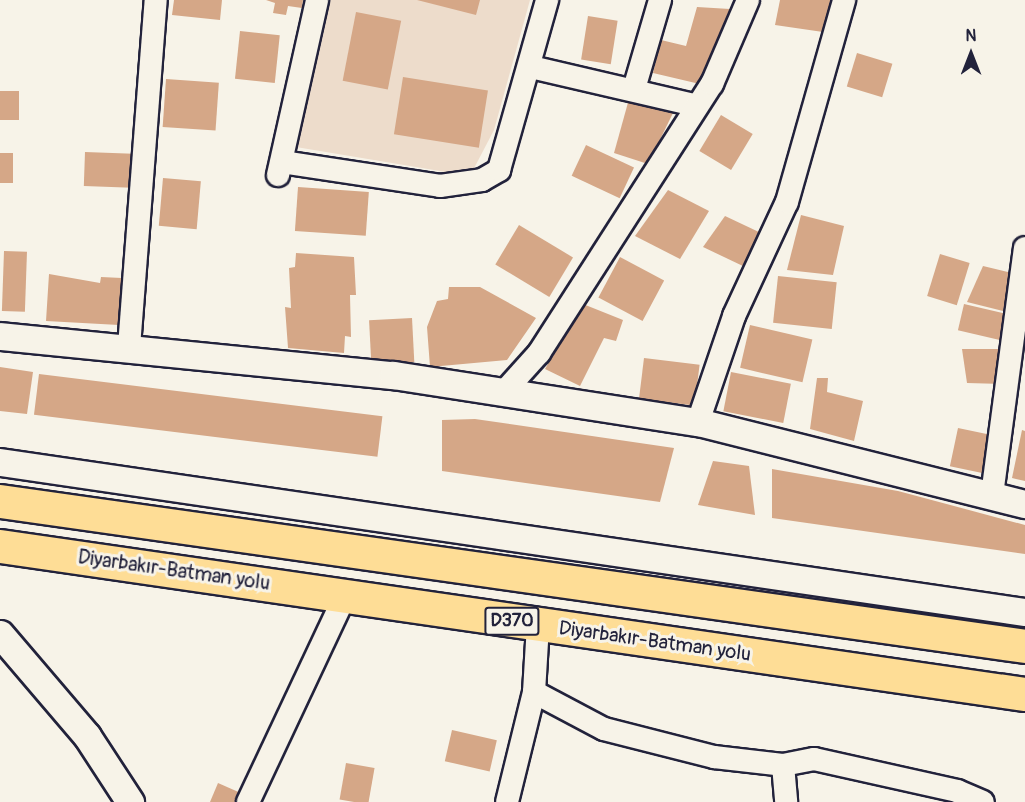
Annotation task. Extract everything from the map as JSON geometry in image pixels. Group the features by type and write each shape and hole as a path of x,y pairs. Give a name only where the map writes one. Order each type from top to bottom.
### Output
{"highway":[{"name":"D370","path":"0,501 1025,646"},
{"name":"Diyarbakır-Batman yolu","path":"0,546 346,594 538,625 1025,694"}],"street":[{"path":"129,347 156,0"},
{"path":"317,0 280,169 440,186 482,180 499,170 531,67 547,0"},
{"path":"634,89 660,0"},
{"path":"503,393 539,353 694,105 712,84 748,0"},
{"path":"699,422 734,316 788,202 844,0"},
{"path":"531,67 634,89 694,105"},
{"path":"992,495 1020,327 1025,248"},
{"path":"0,336 129,347 503,393 699,422 1025,504"},
{"path":"0,462 1025,612"},
{"path":"248,802 346,594"},
{"path":"507,802 534,692 538,625"},
{"path":"0,633 87,736 130,802"},
{"path":"534,692 604,729 714,757 783,765 814,759 957,791 983,802"},
{"path":"783,765 786,802"}],"shaded area":[{"path":"328,0 530,0 494,130 470,176 296,147"}],"building":[{"path":"174,0 222,0 220,20 172,15"},
{"path":"266,0 303,0 302,8 288,6 286,15 273,13 275,3"},
{"path":"417,0 480,0 476,15"},
{"path":"780,0 831,0 823,32 775,25"},
{"path":"697,7 730,9 704,85 653,73 661,40 686,46"},
{"path":"356,12 401,21 388,89 343,81"},
{"path":"588,16 618,21 611,64 581,59"},
{"path":"240,31 280,35 275,83 235,79"},
{"path":"857,53 892,64 882,97 847,86"},
{"path":"403,77 488,90 479,148 394,134"},
{"path":"166,79 219,83 216,131 163,127"},
{"path":"0,91 19,91 19,120 0,120"},
{"path":"629,99 673,113 648,164 614,153"},
{"path":"721,115 753,134 731,170 699,151"},
{"path":"586,145 634,167 620,198 572,176"},
{"path":"85,152 133,154 132,188 84,186"},
{"path":"0,153 13,153 13,183 0,183"},
{"path":"163,178 201,181 197,229 159,226"},
{"path":"298,187 369,192 366,236 295,231"},
{"path":"668,190 709,211 680,259 635,236"},
{"path":"801,215 844,226 833,275 787,270"},
{"path":"725,216 761,233 745,267 703,247"},
{"path":"519,225 573,257 549,297 495,264"},
{"path":"4,251 27,252 25,312 2,311"},
{"path":"296,253 354,257 356,295 350,295 351,337 345,336 344,353 288,348 285,307 291,308 289,268 295,267"},
{"path":"940,254 970,263 957,305 927,296"},
{"path":"620,257 664,280 643,321 598,298"},
{"path":"983,266 1012,273 1003,311 967,302"},
{"path":"49,274 100,283 101,277 122,278 119,325 46,321"},
{"path":"778,276 837,282 832,329 773,323"},
{"path":"449,287 480,287 536,318 507,360 430,367 427,327 437,301 448,299"},
{"path":"583,304 623,320 616,341 604,338 580,386 545,369"},
{"path":"964,304 1007,314 1001,340 958,330"},
{"path":"412,318 414,362 371,364 369,320"},
{"path":"750,325 812,339 802,382 740,368"},
{"path":"962,349 1003,349 1003,384 967,383"},
{"path":"644,358 700,365 695,406 639,399"},
{"path":"0,367 33,372 27,414 0,411"},
{"path":"731,372 791,384 783,423 723,411"},
{"path":"39,374 382,416 377,457 34,415"},
{"path":"817,378 828,378 827,392 863,401 854,441 810,429"},
{"path":"475,419 674,448 660,502 442,471 442,420"},
{"path":"958,428 990,435 982,473 950,466"},
{"path":"1022,430 1025,431 1025,481 1012,478"},
{"path":"713,461 749,466 755,515 698,505"},
{"path":"772,469 898,491 1025,525 1025,554 772,518"},
{"path":"452,730 497,740 490,772 445,761"},
{"path":"346,763 375,768 369,802 340,799"},
{"path":"218,783 243,794 240,802 210,802"}]}
